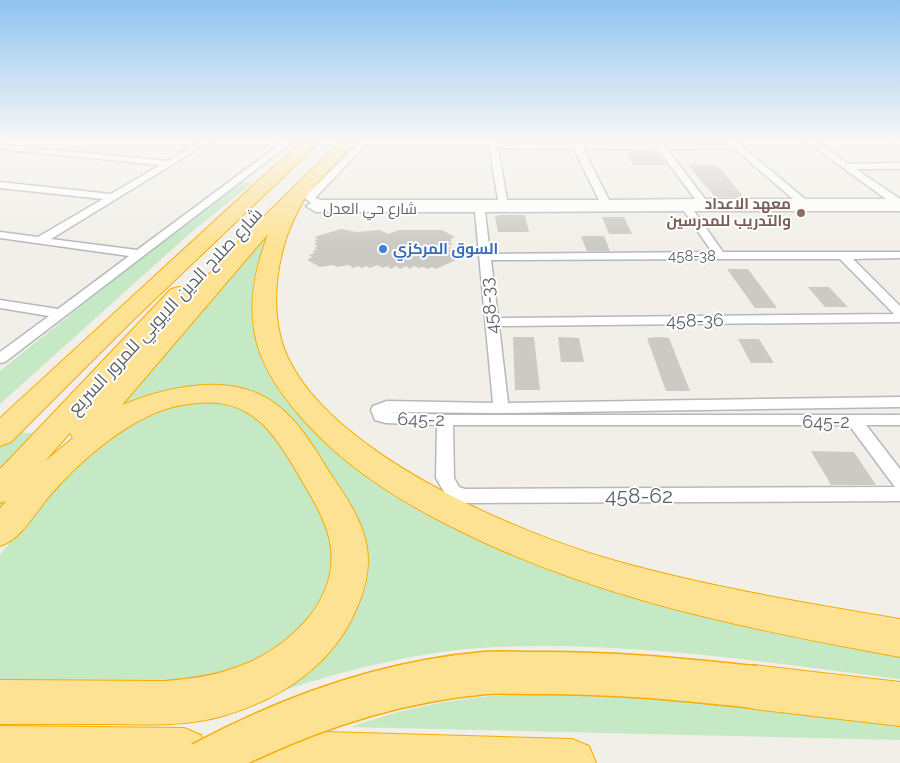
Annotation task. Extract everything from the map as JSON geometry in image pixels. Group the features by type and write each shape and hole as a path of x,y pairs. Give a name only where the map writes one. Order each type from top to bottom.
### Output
{"highway":[{"name":"شارع صلاح الدين الايوبي للمرور السريع","path":"0,490 168,319 245,224 299,175"},
{"path":"0,414 199,231 314,175"},
{"name":"شارع صلاح الدين الايوبي للمرور السريع","path":"0,435 122,317 315,175"},
{"path":"0,532 168,319 316,175"},
{"path":"317,175 291,207 274,245 266,282 265,322 273,352 285,378 312,411 355,451 403,485 468,520 558,559 660,591 728,607 900,638"},
{"path":"0,702 180,702 211,697 265,678 292,660 312,643 329,623 345,591 350,572 349,547 337,516 315,475 286,430 266,411 246,400 216,394 192,395 157,402 128,414 98,432 35,490"},
{"path":"0,750 193,758 321,709 384,691 458,676 488,673 582,672 663,677 900,704"},
{"path":"255,754 572,763"}],"street":[{"path":"41,240 149,175"},
{"path":"0,358 242,175"},
{"name":"شارع حي العدل","path":"331,175 480,206 687,209 898,207"},
{"path":"498,175 503,203"},
{"path":"592,175 606,203"},
{"path":"682,175 703,203"},
{"path":"770,175 802,202"},
{"path":"858,175 898,207"},
{"path":"0,185 111,197"},
{"name":"شارع حي العدل","path":"480,206 503,203 802,202 898,207"},
{"name":"458-33","path":"480,206 490,322 492,412"},
{"path":"687,209 720,256"},
{"path":"0,235 139,254"},
{"path":"843,255 900,313"},
{"name":"458-38","path":"484,257 900,255"},
{"path":"0,304 58,313"},
{"name":"458-36","path":"490,322 900,318"},
{"name":"645-2","path":"900,402 492,412 445,420 386,418 381,416 379,410 387,406 492,412 854,421 900,420"},
{"name":"458-62","path":"445,420 445,478 453,492 466,496 900,494"},
{"path":"854,421 900,482"}],"green space":[{"path":"243,182 252,183 188,235 0,404 0,371 175,231"},
{"path":"280,216 260,342 404,499 900,649 900,679 698,654 596,647 545,646 494,647 441,652 362,668 284,690 362,565 252,394 111,414"},
{"path":"188,402 223,403 241,407 278,433 335,541 334,582 296,639 220,681 0,689 0,555 68,471 132,420"},
{"path":"17,432 67,436 0,516 0,444"},
{"path":"552,693 613,694 900,721 900,740 351,727 402,711 450,701"}],"building":[{"path":"696,175 725,175 744,197 715,197"},
{"path":"525,215 529,232 498,232 495,216"},
{"path":"602,217 624,217 632,234 609,234"},
{"name":"السوق المركزي","path":"341,229 357,232 380,230 388,234 399,230 442,230 455,237 450,239 452,240 449,242 453,244 448,246 452,248 449,249 453,252 449,253 453,255 450,257 456,260 436,269 414,266 410,269 406,266 400,269 396,266 391,269 387,266 383,268 377,265 370,268 358,266 353,268 349,265 320,267 307,260 312,257 309,255 315,253 312,251 317,250 314,248 318,246 314,244 317,242 314,241 318,239 314,237"},
{"path":"581,236 604,236 610,251 587,251"},
{"path":"727,269 748,269 777,308 755,308"},
{"path":"808,287 829,287 848,307 825,307"},
{"path":"513,337 534,337 540,390 515,390"},
{"path":"558,337 579,338 584,362 561,362"},
{"path":"647,338 669,338 690,391 666,391"},
{"path":"738,339 759,339 774,363 751,363"},
{"path":"811,451 854,452 876,485 831,485"}],"place":[{"name":"معهد الاعداد والتدريب للمدرسين","path":"801,213"},
{"name":"السوق المركزي","path":"383,249"}]}
